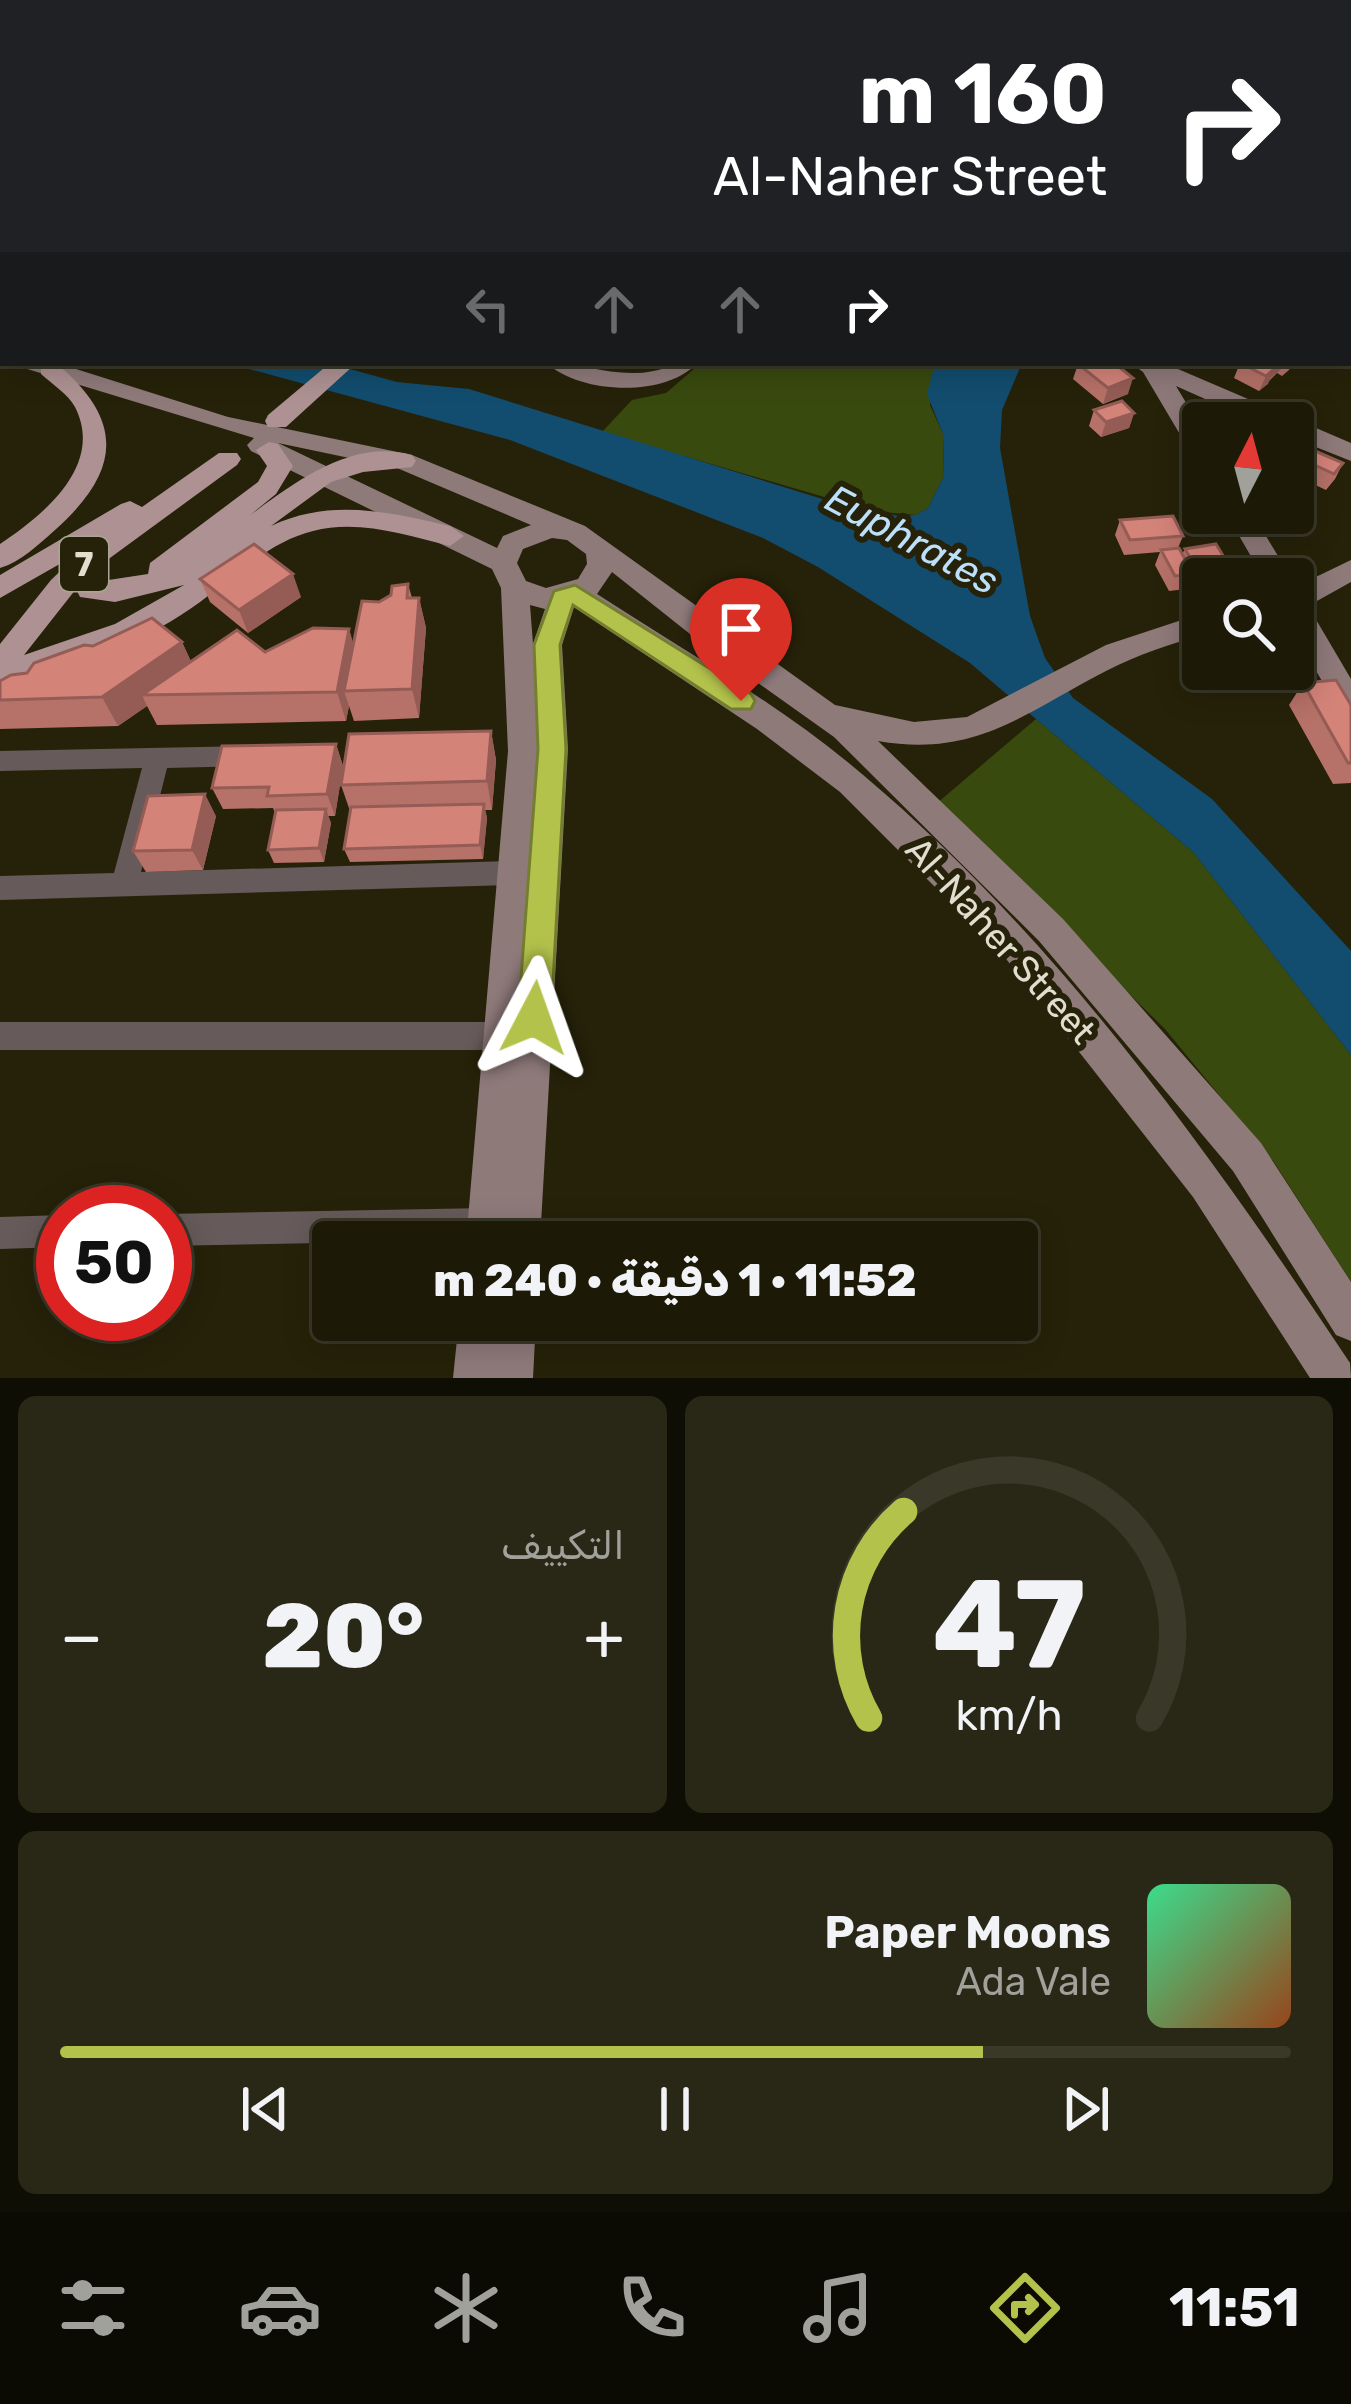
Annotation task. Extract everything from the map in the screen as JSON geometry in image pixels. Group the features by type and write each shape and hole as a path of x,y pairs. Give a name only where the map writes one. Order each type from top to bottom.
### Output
{"main road":[{"path":"41,366 224,424 403,461 597,544 602,565 598,577 569,596 545,598 450,536 224,424"},
{"path":"2,581 73,498 95,438 87,405 41,366"},
{"path":"277,421 341,366"},
{"path":"570,366 629,382 670,376 682,366"},
{"path":"1149,366 1182,419"},
{"path":"1150,366 1233,402"},
{"path":"1314,437 1351,453"},
{"path":"142,583 267,488 280,466 269,450"},
{"name":"7","path":"0,668 59,588 85,564 228,459"},
{"path":"85,564 90,590 115,592 188,574 322,476 362,464 403,461"},
{"name":"7","path":"2,581 151,497 191,488"},
{"path":"0,668 61,659 164,612 284,531 300,526 361,518 450,536"},
{"path":"487,1221 514,873 506,553 523,536 564,528"},
{"name":"Al-Naher Street","path":"597,544 879,758 1051,930 1247,1157 1351,1320"},
{"path":"1314,591 1351,570"},
{"path":"521,1221 552,749 547,645 569,596"},
{"name":"Al-Naher Street","path":"569,596 768,720 896,823 1016,944 1207,1183 1335,1378"},
{"path":"768,720 784,705 813,706 872,728 931,735 982,726 1127,649 1182,631"},
{"path":"1314,640 1351,705"},
{"path":"475,1378 478,1341"},
{"path":"511,1378 514,1341"}],"street":[{"path":"0,761 271,756"},
{"path":"125,884 157,758"},
{"path":"2,894 125,884 514,873"},
{"path":"0,1036 502,1036"},
{"path":"192,1230 312,1231"},
{"path":"0,1232 36,1232"}],"green space":[{"path":"698,366 935,366 930,405 943,434 944,476 928,508 916,515 872,511 602,432 632,400 666,393"},
{"path":"1036,719 1194,853 1351,1055 1351,1282 1274,1162 1165,1029 936,804"}],"water":[{"name":"Euphrates","path":"238,366 339,366 397,382 469,389 832,502 899,516 928,508 944,476 943,434 927,394 934,366 1021,366 1002,410 1000,448 1030,616 1045,658 1073,698 1212,799 1351,951 1351,1055 1194,853 970,663 818,567 763,538 510,440"}],"building":[{"path":"1080,366 1118,366 1133,378 1108,388"},
{"path":"1246,366 1275,368 1266,376"},
{"path":"1122,401 1134,413 1106,422 1094,410"},
{"path":"1314,452 1343,463 1334,474 1314,465"},
{"path":"1173,516 1183,536 1130,540 1120,520"},
{"path":"254,544 293,574 239,610 200,579"},
{"path":"1216,544 1225,558 1190,558 1185,549"},
{"path":"1179,548 1184,558 1182,575 1175,576 1161,550"},
{"path":"408,584 407,598 419,598 412,689 344,691 362,601 379,602 391,595 392,586"},
{"path":"152,618 182,642 102,697 0,700 0,681 11,675 27,673 34,663 93,646"},
{"path":"313,628 349,629 337,692 142,695 237,630 265,652"},
{"path":"1336,680 1351,705 1351,763 1307,690 1314,690 1314,682"},
{"path":"491,731 487,781 341,785 349,734"},
{"path":"336,744 327,794 267,796 269,787 212,788 222,746"},
{"path":"205,794 192,850 133,851 148,796"},
{"path":"484,804 480,845 344,849 351,807"},
{"path":"326,809 319,848 268,850 276,810"}],"route":[{"path":"534,1018 552,749 547,645 563,597 575,594 741,701"}]}
